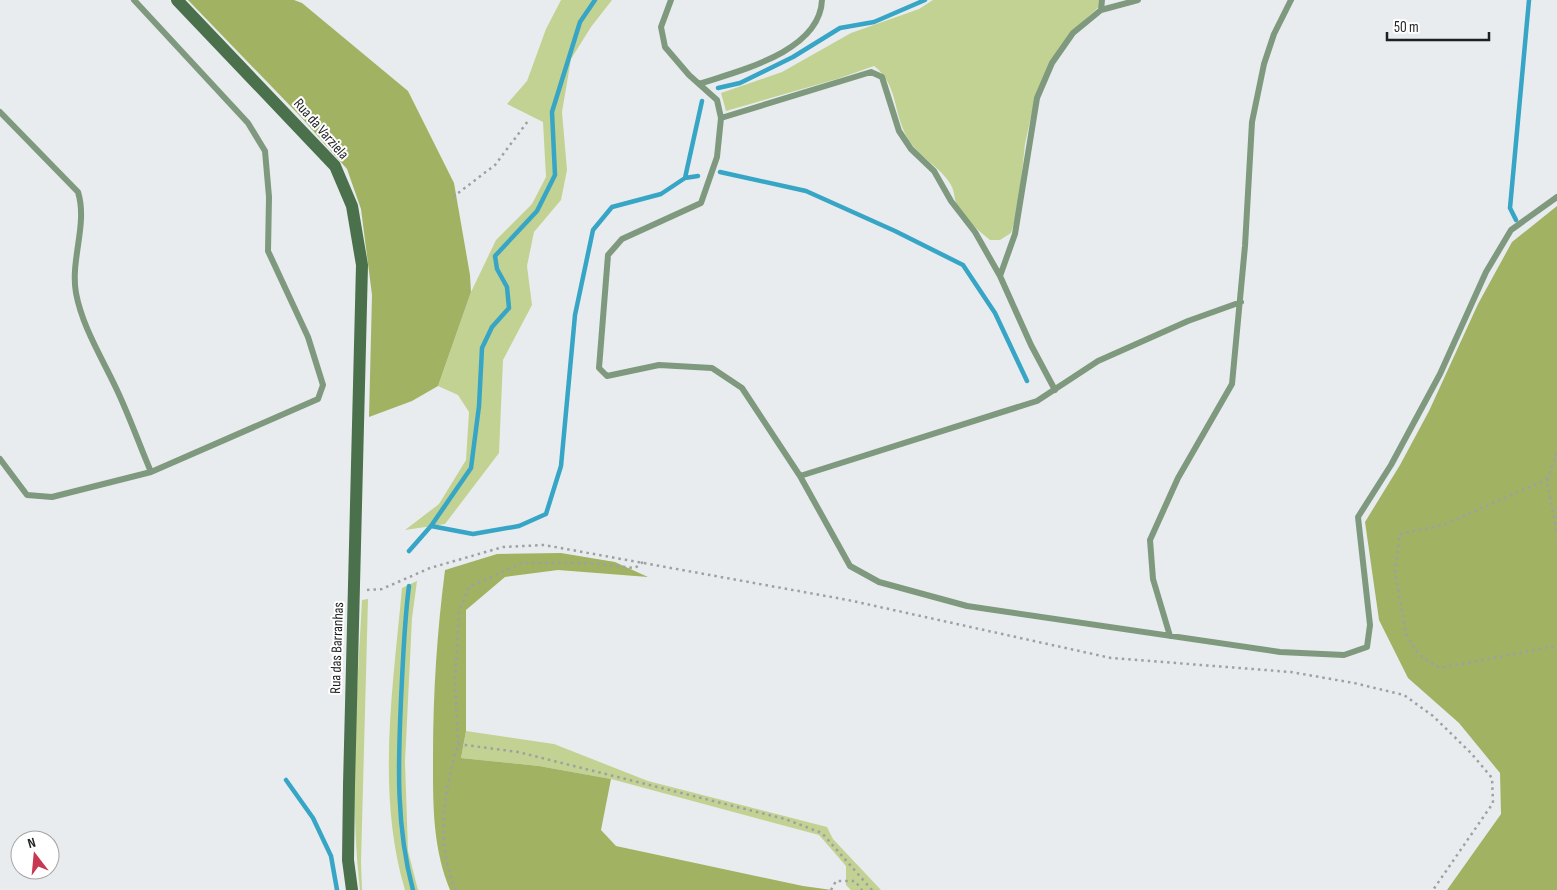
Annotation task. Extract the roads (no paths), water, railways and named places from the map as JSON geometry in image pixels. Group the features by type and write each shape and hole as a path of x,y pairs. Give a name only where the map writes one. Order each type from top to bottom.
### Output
{"main road":[{"name":"Rua da Varziela","path":"177,0 335,166 346,187 358,234 362,265 360,408"},
{"name":"Rua das Barranhas","path":"352,890 348,860 360,408"}],"lane":[{"path":"0,459 27,495 52,497 151,472 318,399 323,385 308,337 268,251 269,197 265,151 248,122 134,0"},
{"path":"671,0 661,27 665,47 699,84 717,100 720,118 717,157 701,203 622,239 608,255 599,368 607,376 659,365 712,368 742,388 800,476 850,566 879,582 967,606 1280,652 1344,655 1368,647 1370,625 1358,517 1391,465 1440,374 1486,272 1511,230 1557,196"},
{"path":"699,84 770,60 810,31 822,6 822,0"},
{"path":"1101,10 1102,0"},
{"path":"1000,276 1015,234 1037,98 1052,63 1073,33 1101,10 1138,0"},
{"path":"1170,636 1153,579 1150,540 1178,478 1232,384 1241,302 1252,122 1264,64 1274,34 1291,0"},
{"path":"720,118 871,72 882,77 899,131 911,149 934,171 951,201 975,232 1000,276 1031,345 1055,390"},
{"path":"0,112 78,192 82,205 76,265 76,293 89,331 151,472"},
{"path":"800,476 1037,401 1098,361 1188,321 1241,302"}],"waterway":[{"path":"409,551 431,526 471,468 479,406 482,348 492,327 509,308 507,287 497,269 495,256 537,211 555,175 552,112 580,22 595,0"},
{"path":"718,88 740,83 793,57 840,28 874,22 925,0"},
{"path":"1516,220 1510,208 1529,0"},
{"path":"431,526 473,534 519,526 546,514 561,466 575,315 593,230 612,207 661,194 685,178 702,101"},
{"path":"720,172 806,191 895,231 963,265 995,313 1027,381"},
{"path":"685,178 698,176"},
{"path":"409,586 403,657 399,772 401,819 407,866 413,890"},
{"path":"286,780 313,818 331,856 337,890"}]}
